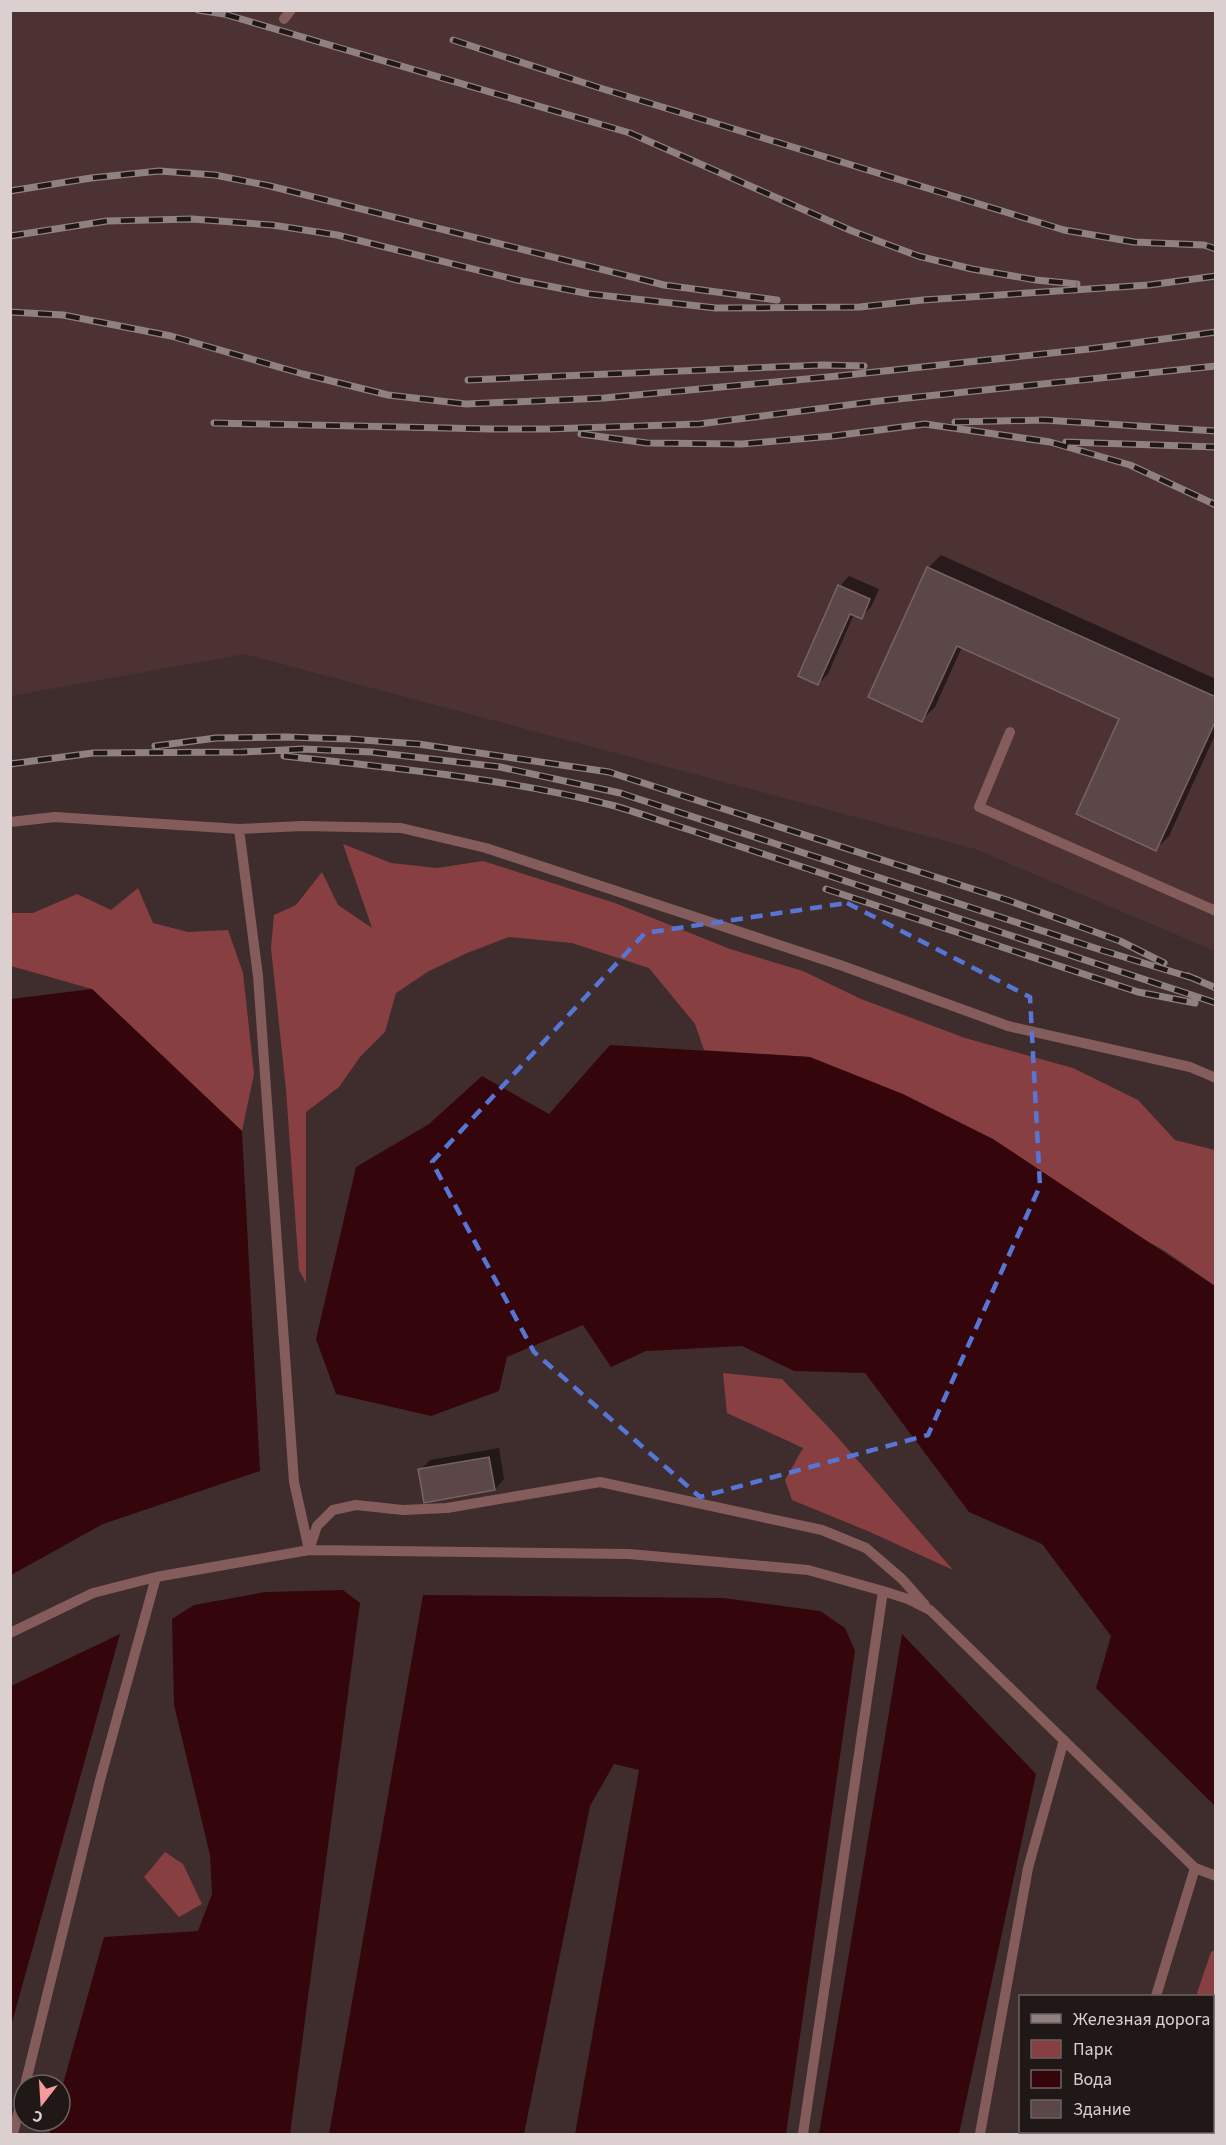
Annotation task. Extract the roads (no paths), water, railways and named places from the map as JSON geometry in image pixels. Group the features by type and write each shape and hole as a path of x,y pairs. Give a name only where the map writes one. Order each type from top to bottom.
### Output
{"lane":[{"path":"1010,732 979,807 1215,911"},
{"path":"10,822 55,817 239,829 303,826 401,828 486,848 843,966 1008,1026 1190,1067 1215,1078"},
{"path":"239,829 258,976 294,1482 309,1550"},
{"path":"309,1550 317,1526 333,1510 356,1505 403,1510 447,1508 600,1482 822,1530 866,1548 902,1580 1195,1868 1215,1876"},
{"path":"10,1633 93,1593 156,1577 309,1550 629,1554 808,1570 908,1599 930,1610"},
{"path":"13,2134 97,1792 156,1577"},
{"path":"803,2134 883,1591"},
{"path":"980,2134 1028,1868 1064,1740"},
{"path":"1156,1995 1195,1868"}],"water":[{"path":"92,989 242,1131 260,1471 103,1524 11,1575 11,999"},
{"path":"610,1045 810,1057 903,1094 993,1139 1215,1286 1215,1806 1096,1688 1111,1636 1042,1544 969,1512 865,1373 794,1371 742,1346 646,1351 611,1367 583,1325 507,1357 499,1391 431,1416 336,1394 316,1339 356,1167 429,1124 482,1076 549,1114"},
{"path":"343,1590 360,1603 290,2134 49,2134 72,2133 72,2073 66,2073 104,1937 198,1931 212,1894 210,1855 174,1705 172,1619 194,1605 265,1592"},
{"path":"423,1595 723,1598 820,1611 845,1628 855,1651 786,2134 575,2134 639,1770 614,1764 590,1806 524,2134 329,2134"},
{"path":"120,1634 11,2026 11,1686"},
{"path":"902,1634 1036,1774 959,2134 819,2134"}],"railway":[{"path":"198,10 224,14 630,133 852,231 918,256 972,269 1036,280 1077,284"},
{"path":"453,40 600,88 1064,230 1134,242 1204,245 1216,249"},
{"path":"10,191 91,178 159,171 215,175 270,186 664,285 777,300"},
{"path":"10,236 107,221 192,219 272,225 337,235 517,280 590,294 716,308 860,307 923,300 1149,285 1216,276"},
{"path":"10,312 63,315 171,336 303,374 388,395 466,404 604,398 838,376 1089,349 1216,332"},
{"path":"468,380 823,365 864,366"},
{"path":"214,423 490,429 699,424 879,401 1216,366"},
{"path":"955,422 1044,420 1216,431"},
{"path":"581,434 647,443 742,444 833,436 925,424 1050,442 1130,465 1216,505"},
{"path":"1066,442 1216,447"},
{"path":"155,746 216,738 349,739 418,744 609,772 1010,901 1120,941 1164,963"},
{"path":"10,764 93,753 242,752 303,749 372,752 500,767 620,793 1196,979"},
{"path":"284,756 489,781 611,805 1216,1003"},
{"path":"826,889 1138,992 1195,1003"},
{"path":"1188,976 1216,988"}]}
